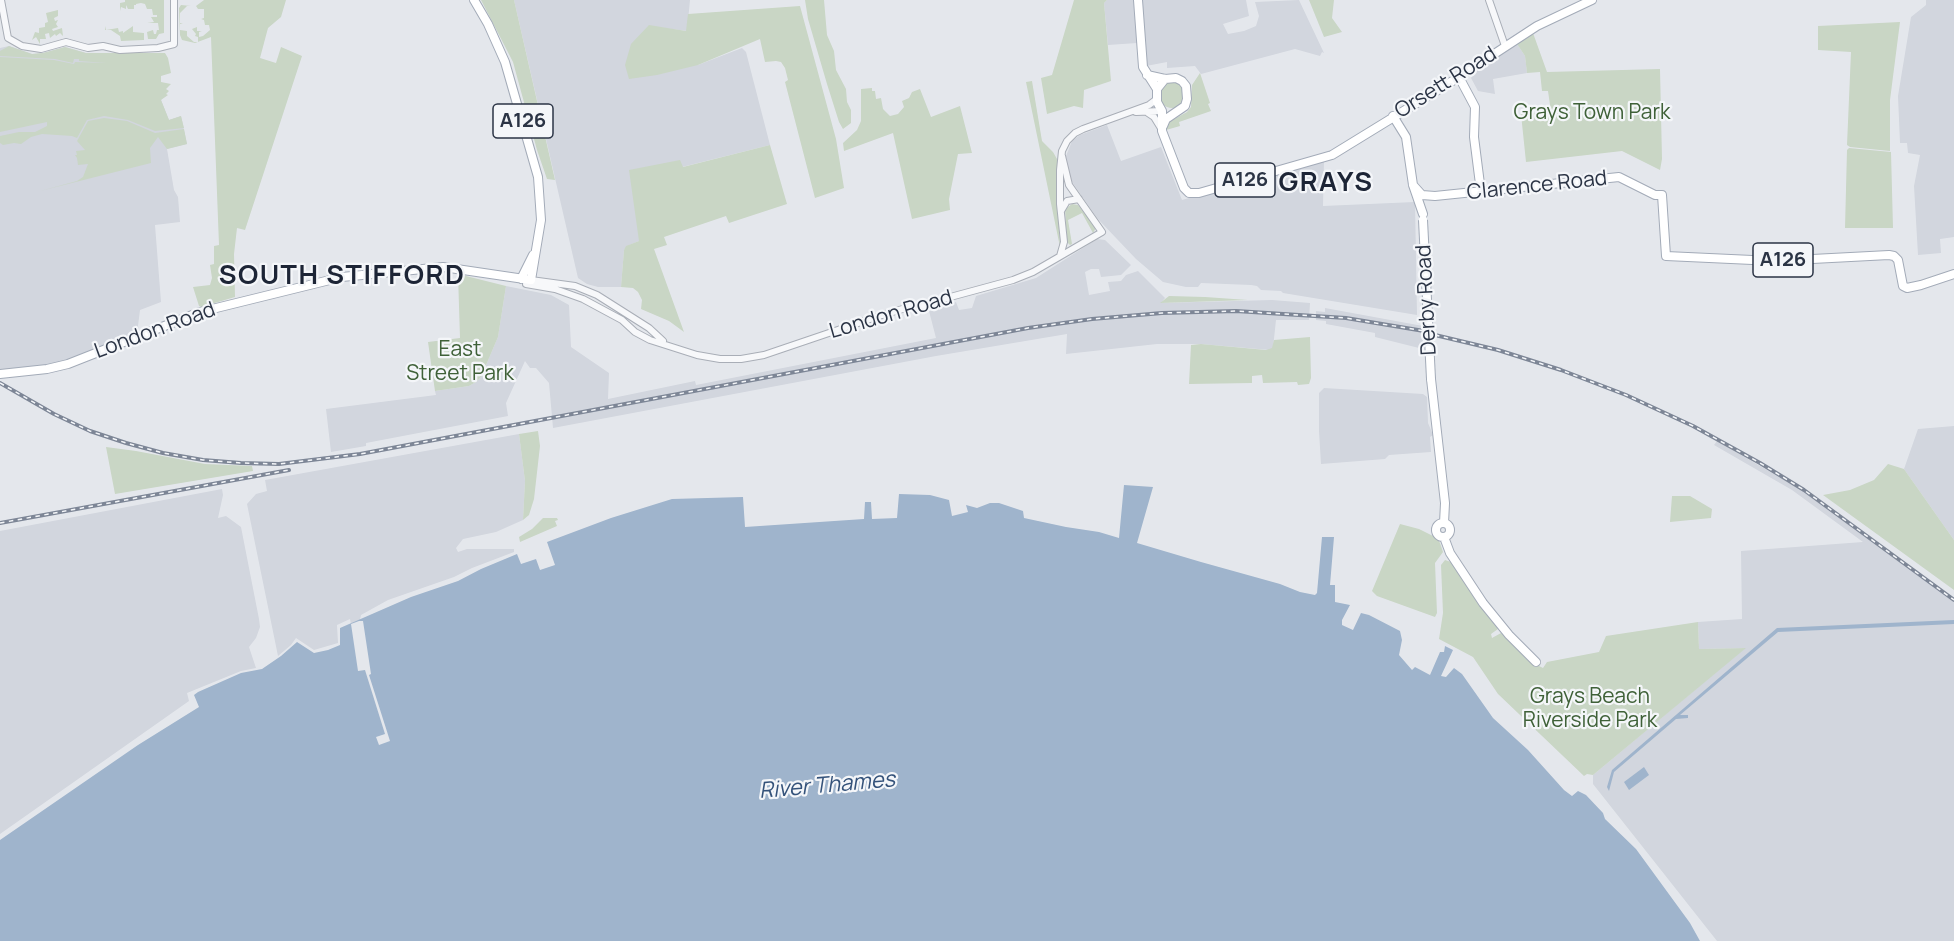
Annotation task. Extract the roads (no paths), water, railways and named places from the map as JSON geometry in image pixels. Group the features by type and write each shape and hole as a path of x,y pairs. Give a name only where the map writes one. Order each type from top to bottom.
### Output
{"main road":[{"name":"A126","path":"474,0 505,62 538,177 542,208 537,249 526,281"},
{"path":"1138,0 1143,67 1157,89 1158,106 1162,111 1178,112"},
{"name":"Orsett Road","path":"1162,131 1182,184 1189,193 1199,193 1300,164 1332,154 1460,77 1537,26 1592,0"},
{"path":"1147,75 1165,79 1176,78 1186,86 1186,103 1178,112 1166,119 1162,131"},
{"path":"1460,77 1475,107 1474,137 1481,192"},
{"path":"1157,89 1165,79"},
{"name":"A126","path":"1162,111 1162,131"},
{"name":"Derby Road","path":"1393,116 1404,132 1407,142 1413,185 1423,217 1431,379 1445,503 1444,523 1436,529 1438,535 1444,537 1450,553 1478,596 1509,635 1536,662"},
{"name":"Clarence Road","path":"1436,196 1615,177 1655,195 1662,195 1665,210 1666,256 1774,261 1889,255 1898,260 1903,286 1907,288 1954,274"},
{"path":"1413,185 1422,195 1436,196"},
{"name":"Derby Road","path":"1423,217 1426,203 1436,196"},
{"name":"London Road","path":"0,374 47,369 68,364 178,319 212,308 342,277 453,267 526,281"}],"street":[{"path":"1,0 9,38 29,48 41,49 66,42 88,48 103,46 120,50 158,48 174,44 174,0"},
{"path":"1489,0 1505,46"},
{"path":"1059,258 1064,242 1059,188 1062,156 1067,141 1075,133 1152,104 1157,99"},
{"path":"1127,113 1162,111"},
{"path":"1144,112 1154,117 1162,131"},
{"path":"1062,156 1066,179 1079,199"},
{"path":"1061,212 1067,201 1073,198 1079,199"},
{"name":"London Road","path":"526,281 583,299 616,319 622,320 635,332 650,340 697,355 720,359 741,359 764,355 882,315 913,306 923,306 943,298 1033,273 1102,232 1079,199"},
{"path":"1064,242 1068,248 1076,248"},
{"name":"London Road","path":"526,281 575,286 597,295 642,323 671,346"}],"water":[{"name":"River Thames","path":"1124,485 1153,487 1137,543 1280,584 1300,592 1315,595 1317,593 1322,537 1334,537 1330,585 1335,585 1335,602 1350,605 1342,620 1342,625 1353,630 1361,613 1400,631 1402,640 1399,655 1412,670 1415,667 1430,675 1440,652 1444,652 1445,646 1453,650 1441,676 1446,677 1454,668 1462,674 1493,718 1528,750 1564,790 1572,796 1578,791 1586,795 1603,813 1605,819 1636,849 1690,923 1700,941 0,941 0,840 138,745 199,707 194,695 198,692 241,673 262,669 297,642 314,653 328,650 340,645 340,628 411,597 458,581 517,554 521,564 536,559 540,570 555,565 547,542 611,518 672,499 743,497 745,527 864,519 865,502 871,502 872,519 897,518 899,494 930,495 949,500 952,516 968,512 966,505 977,508 990,503 999,503 1023,511 1024,518 1119,538"},
{"path":"1954,620 1954,624 1778,632 1680,715 1688,715 1688,718 1676,719 1614,772 1609,791 1607,787 1612,770 1777,628"},
{"path":"1644,767 1649,775 1629,790 1624,782"}],"railway":[{"path":"0,383 54,414 90,431 126,443 203,460 279,464 360,454 1028,328 1092,319 1162,313 1236,311 1346,318 1424,331"},
{"path":"1435,335 1498,350 1561,370 1626,395 1693,426 1804,490 1954,600"},
{"path":"0,523 289,470"}],"district":[{"name":"GRAYS","path":"1326,183"},
{"name":"SOUTH STIFFORD","path":"342,276"}],"park label":[{"name":"Grays Town Park","path":"1592,113"},
{"name":"East Street Park","path":"460,362"},
{"name":"Grays Beach Riverside Park","path":"1590,709"}]}
